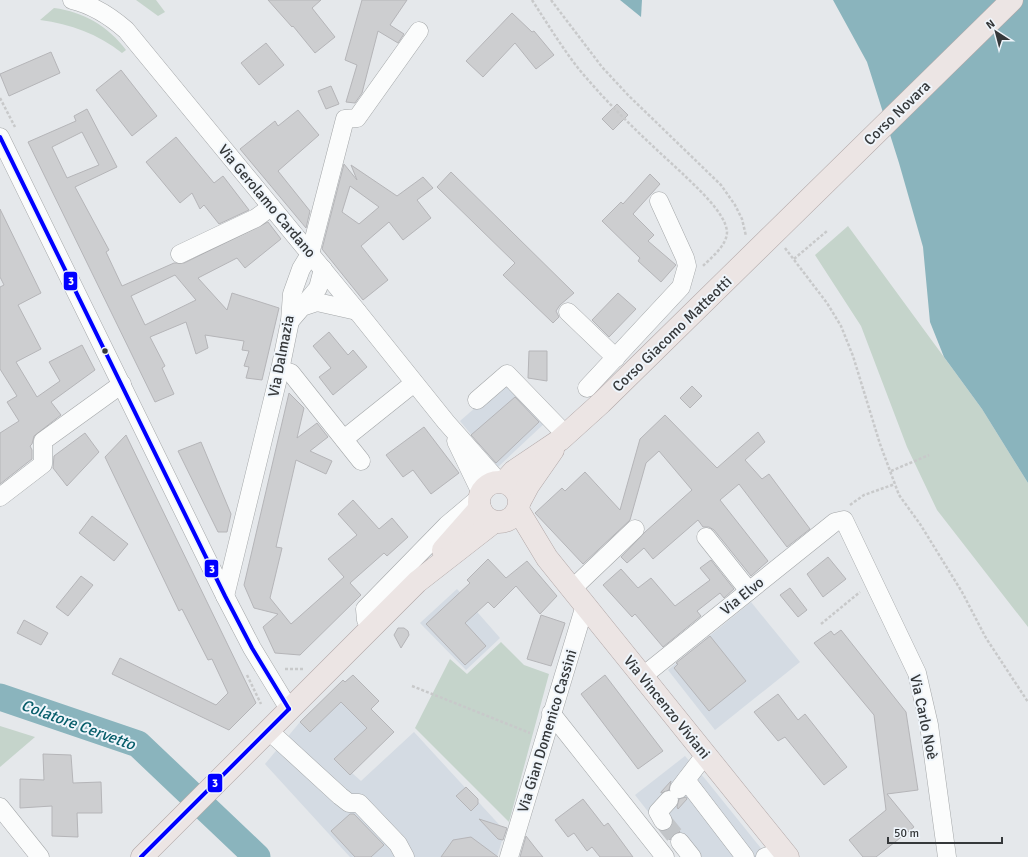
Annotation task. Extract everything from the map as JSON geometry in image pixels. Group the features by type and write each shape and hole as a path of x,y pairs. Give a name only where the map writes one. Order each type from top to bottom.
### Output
{"main road":[{"name":"Corso Novara","path":"778,230 1012,0"},
{"name":"Corso Giacomo Matteotti","path":"142,856 417,582 455,534 498,502 528,486 563,438 589,389 746,262 778,230"},
{"name":"Via Vincenzo Viviani","path":"498,502 547,558 643,676 705,755 778,855"}],"street":[{"name":"Via Gerolamo Cardano","path":"72,0 94,8 114,20 126,30 323,269 446,422 498,502"},
{"name":"Via Dalmazia","path":"225,596 280,370 290,321 292,294 301,269 310,254 345,119 357,118 419,31"},
{"path":"0,137 7,169 122,384 225,596 252,648 289,709"},
{"path":"589,389 682,287 688,266 686,258 659,201"},
{"path":"180,254 256,218 271,207"},
{"path":"290,321 318,288 323,269"},
{"path":"302,307 317,302 357,311"},
{"path":"568,312 616,358"},
{"path":"280,370 291,373 362,461"},
{"path":"477,400 507,374 563,438"},
{"path":"344,439 414,383"},
{"path":"0,498 43,464 43,440 122,384"},
{"path":"371,627 366,620 365,609 447,525 498,502"},
{"name":"Via Carlo Noè","path":"844,520 917,673 929,725 947,857"},
{"name":"Via Elvo","path":"643,676 835,522 844,520"},
{"path":"578,597 635,529"},
{"path":"706,537 749,591"},
{"name":"Via Gian Domenico Cassini","path":"509,857 551,713 578,597"},
{"path":"551,713 665,857"},
{"path":"268,730 340,796 350,803 359,803 398,844 406,857"},
{"path":"663,822 658,812 678,790 705,755"},
{"path":"678,790 745,857"},
{"path":"0,807 40,857"},
{"path":"680,842 692,857"}],"path":[{"path":"532,0 578,67 600,94 693,184 722,219 727,232 720,248 682,287"},
{"path":"550,0 602,67 628,95 721,185 735,205 742,219 746,238 746,262"},
{"path":"778,230 794,259 827,303 841,326 853,356 880,444 899,495 909,511 920,524 962,592 986,638 1028,702"},
{"path":"794,259 827,230"},
{"path":"891,471 929,455"},
{"path":"844,520 845,512 855,500 864,495 895,484"},
{"path":"821,624 864,588 874,584"},
{"path":"412,686 544,738"},
{"path":"263,697 264,707"}],"shaded area":[{"path":"136,0 156,0 165,12 158,16"},
{"path":"54,8 75,13 103,27 119,41 126,50 122,53 94,35 73,27 40,20"},
{"path":"848,226 982,409 1028,483 1028,627 937,510 907,447 861,326 815,255"},
{"path":"508,379 547,421 498,467 460,421"},
{"path":"457,589 500,638 466,670 420,623"},
{"path":"751,602 800,662 715,730 668,670"},
{"path":"501,642 524,665 549,674 509,822 415,728 450,659 467,674"},
{"path":"353,675 379,701 371,709 394,732 352,773 361,781 414,732 505,831 497,857 350,857 265,764 300,722"},
{"path":"0,726 35,737 0,767"},
{"path":"685,756 768,857 684,857 635,795"}],"water":[{"path":"620,0 642,0 641,17"},
{"path":"833,0 1028,0 1028,483 982,409 944,357 930,322 923,247 899,163 867,62"}],"building":[{"path":"268,0 321,0 312,8 335,37 315,53 293,26 292,27"},
{"path":"362,0 407,0 390,25 404,34 398,43 378,31 362,93 355,103 346,102 357,65 345,60"},
{"path":"512,13 532,32 534,31 554,55 536,69 515,43 483,77 466,61"},
{"path":"266,43 284,65 259,85 241,63"},
{"path":"51,52 60,73 9,96 0,74"},
{"path":"121,70 157,116 132,136 96,90"},
{"path":"331,86 339,104 326,109 318,91"},
{"path":"617,104 628,115 613,130 602,119"},
{"path":"87,109 117,167 75,187 109,250 106,252 122,286 174,263 184,263 268,222 281,239 245,268 237,258 198,278 227,310 232,293 279,308 262,380 246,378 249,367 244,366 249,351 242,350 244,341 205,335 208,348 196,354 186,322 150,337 165,366 162,368 174,394 155,402 28,142 76,121 74,116","holes":["82,132 99,165 67,178 52,147","175,275 196,300 145,325 131,296"]},
{"path":"298,110 319,135 278,171 310,211 306,228 240,149 275,121 278,126"},
{"path":"176,137 214,183 223,176 249,210 219,224 204,205 200,209 192,193 180,203 146,162"},
{"path":"344,164 357,180 351,165 397,196 423,177 433,188 417,200 431,218 403,240 389,222 361,246 388,280 363,300 322,249","holes":["350,186 379,207 359,224 342,212"]},
{"path":"451,172 574,293 560,305 556,311 559,317 553,323 503,275 515,263 437,187"},
{"path":"650,174 660,184 633,214 654,235 648,241 676,265 661,282 638,261 640,258 602,221 621,202 623,204"},
{"path":"0,209 41,293 18,305 41,349 16,362 37,397 60,381 49,362 82,345 95,370 51,402 61,415 34,436 30,446 32,450 32,459 0,484 0,433 19,421 7,402 17,396 0,369 0,287 4,285 0,277"},
{"path":"618,293 636,309 609,337 592,320"},
{"path":"329,332 348,355 353,350 367,367 333,395 319,377 331,368 313,346"},
{"path":"529,351 547,351 547,381 528,378"},
{"path":"692,386 702,396 690,408 680,398"},
{"path":"289,393 304,408 297,438 317,423 328,437 310,451 332,461 326,474 296,460 276,547 282,548 270,598 291,624 344,577 328,559 357,535 338,514 353,500 379,529 392,518 408,537 387,556 384,553 350,583 361,595 300,655 275,653 263,627 278,614 254,608 244,585"},
{"path":"515,397 539,422 496,463 471,435"},
{"path":"665,415 717,468 758,432 765,442 745,460 762,479 769,474 810,529 787,547 739,484 720,500 768,561 751,576 714,530 709,527 703,527 698,520 653,559 644,548 627,563 621,557 645,532 692,490 659,451 646,463 630,520 583,564 535,513 562,488 565,491 585,472 620,510 640,439"},
{"path":"424,427 459,473 431,494 413,470 403,477 386,455"},
{"path":"85,433 99,452 67,486 53,468 54,456"},
{"path":"126,435 256,703 229,730 112,674 120,658 216,705 228,693 212,659 208,660 182,609 179,611 105,457"},
{"path":"201,442 231,514 227,532 218,532 178,451"},
{"path":"92,516 128,544 114,561 79,533"},
{"path":"828,557 846,579 823,597 807,574"},
{"path":"488,559 506,578 527,561 557,596 540,614 516,586 494,608 488,602 465,623 486,646 465,665 426,624 470,583 467,580"},
{"path":"711,560 734,589 724,598 720,593 697,611 701,616 663,647 635,614 632,617 603,585 621,569 638,588 651,578 675,606 710,580 700,568"},
{"path":"81,576 93,585 68,616 56,607"},
{"path":"790,588 807,610 798,617 780,595"},
{"path":"541,615 565,623 551,666 527,659"},
{"path":"24,620 48,633 41,645 17,633"},
{"path":"398,628 404,628 408,631 409,635 401,648 394,635"},
{"path":"841,630 906,712 918,790 887,794 914,827 876,857 863,857 849,840 886,810 874,715 814,643 831,631 834,635"},
{"path":"710,636 746,681 709,711 674,668 678,664 676,663"},
{"path":"353,675 379,701 371,709 394,732 350,775 334,759 367,728 341,702 310,732 300,722 343,680 345,682"},
{"path":"605,675 663,751 638,769 581,694"},
{"path":"778,694 798,720 805,714 847,767 824,785 785,737 778,741 754,712"},
{"path":"43,754 71,755 73,783 101,782 102,813 77,813 78,837 52,836 52,806 20,808 20,779 44,780"},
{"path":"671,781 669,790 661,793 661,792"},
{"path":"466,787 478,799 478,804 471,811 456,796"},
{"path":"686,797 687,799 678,809 679,799"},
{"path":"583,799 604,826 608,823 633,857 600,857 592,847 587,851 574,833 568,837 555,820"},
{"path":"350,814 354,814 384,845 371,857 355,857 331,831"},
{"path":"479,819 507,828 503,840 498,839"},
{"path":"673,823 680,832 673,834 670,840 663,831 668,830"},
{"path":"526,836 537,850 543,857 520,857"},
{"path":"471,837 498,857 441,857 453,840"}],"waterway":[{"name":"Colatore Cervetto","path":"0,697 138,744 257,857"}],"tunnel":[{"path":"663,821 680,842"}],"transit line":[{"name":"3","path":"0,137 225,596 252,648 289,709"},
{"name":"3","path":"141,857 289,709"}]}
